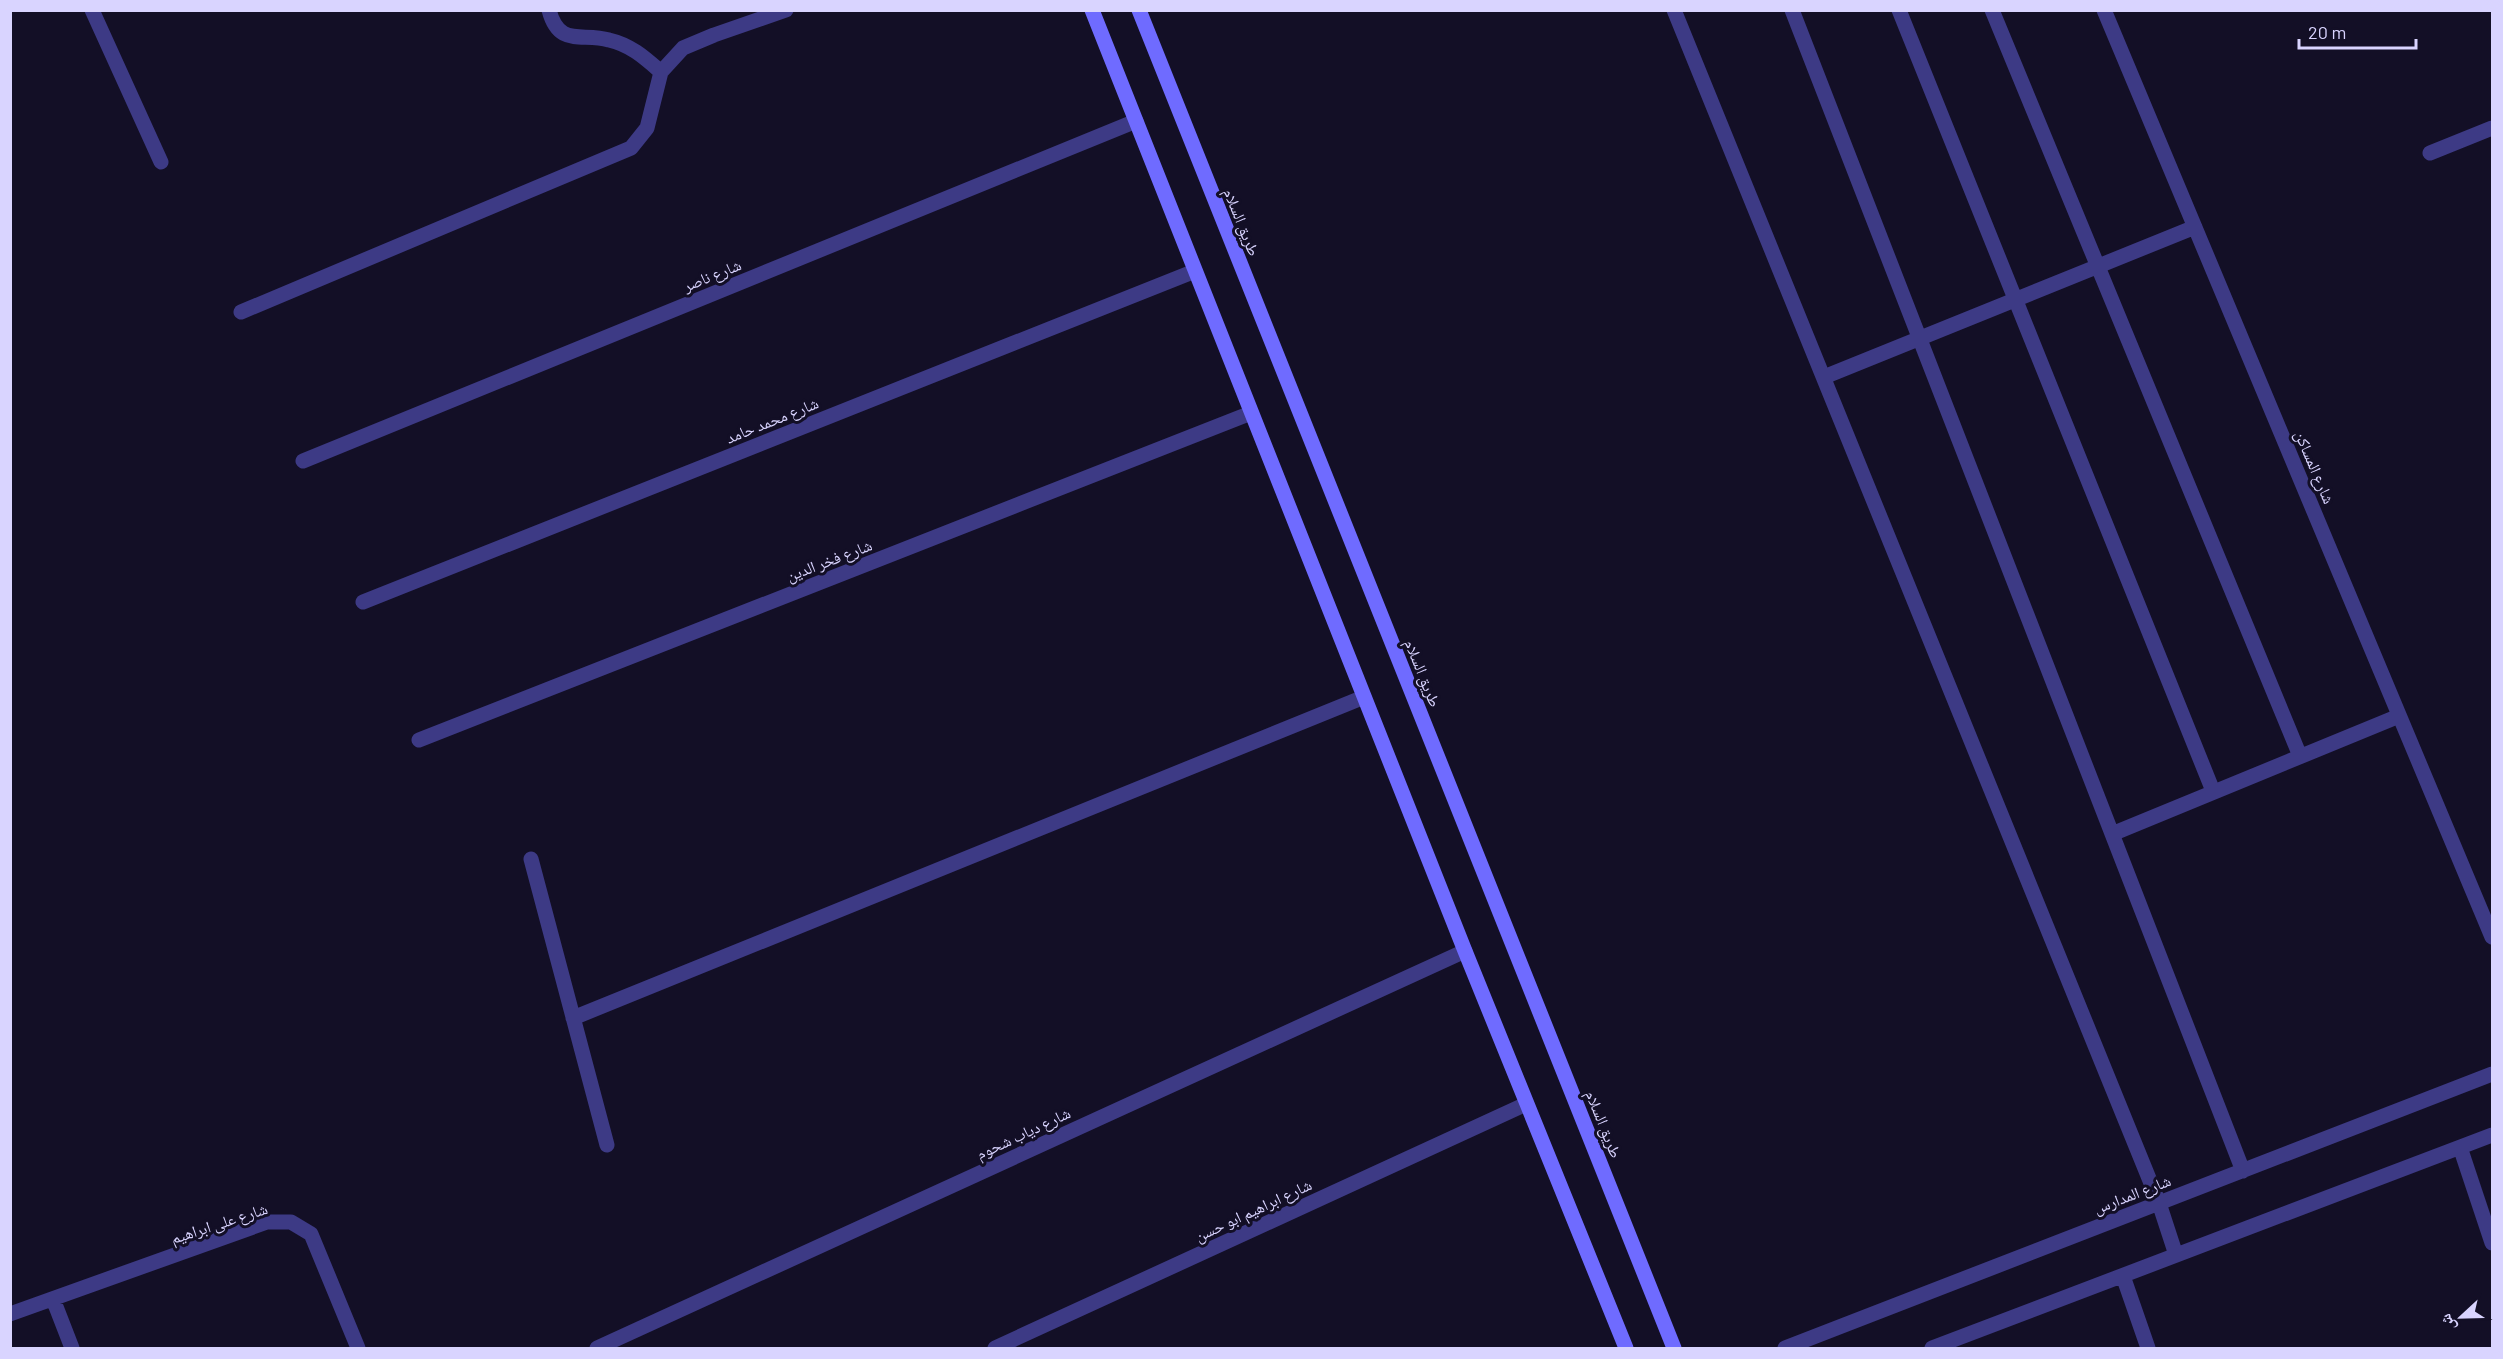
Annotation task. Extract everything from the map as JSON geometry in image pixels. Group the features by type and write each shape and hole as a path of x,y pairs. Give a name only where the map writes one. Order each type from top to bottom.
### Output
{"main road":[{"path":"1092,10 1526,1104 1626,1348"},
{"name":"طريق السلام","path":"1138,10 1674,1348"}],"street":[{"path":"92,10 161,162"},
{"path":"549,10 552,24 562,34 608,39 638,51 661,72"},
{"path":"241,312 631,148 647,128 661,72 683,48 786,10"},
{"path":"1674,10 2159,1203 2176,1256"},
{"path":"1792,10 2243,1171"},
{"path":"1899,10 2213,792"},
{"path":"1992,10 2300,756"},
{"name":"شارع المساكن","path":"2104,10 2493,937"},
{"name":"شارع ناصر","path":"303,461 1136,121"},
{"path":"2430,153 2493,128"},
{"path":"1824,377 2195,227"},
{"name":"شارع محمد حامد","path":"363,602 1195,271"},
{"name":"شارع فخر الدين","path":"419,740 1251,413"},
{"path":"573,1018 1364,697"},
{"path":"2112,834 2399,716"},
{"path":"531,859 607,1145"},
{"name":"شارع دياب شحوم","path":"597,1348 1465,951"},
{"name":"شارع المدارس","path":"1785,1348 2493,1074"},
{"name":"شارع ابراهيم ابو حسن","path":"995,1348 1526,1104"},
{"path":"1932,1348 2493,1135"},
{"path":"2460,1148 2493,1243"},
{"name":"شارع على ابراهيم","path":"10,1314 267,1222 291,1222 311,1234 358,1348"},
{"path":"2123,1276 2148,1348"},
{"path":"53,1299 72,1348"}]}
